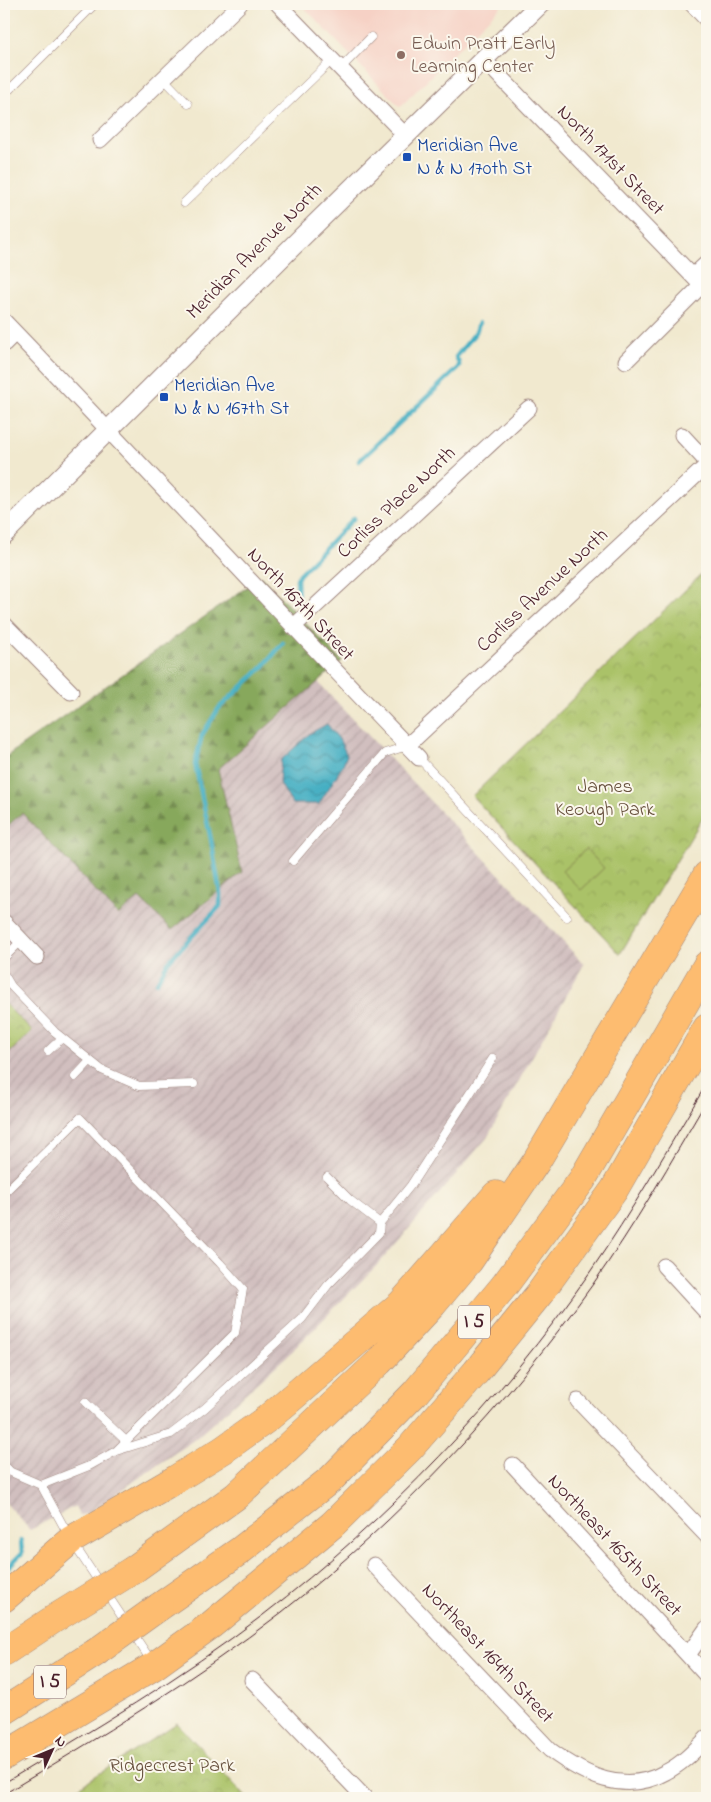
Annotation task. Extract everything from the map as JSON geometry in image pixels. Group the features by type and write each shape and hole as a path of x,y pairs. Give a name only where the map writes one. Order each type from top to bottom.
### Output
{"highway":[{"name":"I 5","path":"4,1652 133,1570 236,1496 380,1362 433,1304 469,1261 536,1162 707,875"},
{"name":"I 5","path":"4,1711 95,1653 241,1550 331,1479 415,1393 504,1286 582,1180 707,965"},
{"path":"4,1756 154,1666 211,1625 332,1525 410,1448 476,1372 540,1293 614,1190 707,1028"},
{"path":"4,1598 71,1540 223,1450 268,1418 402,1304 501,1189 536,1162"}],"street":[{"path":"100,140 240,4"},
{"path":"278,4 405,135"},
{"name":"Meridian Avenue North","path":"4,534 405,135 540,4"},
{"path":"692,4 707,20"},
{"name":"North 171st Street","path":"483,59 701,284"},
{"path":"626,361 701,284 707,263"},
{"name":"North 167th Street","path":"4,321 418,758"},
{"path":"4,344 15,332"},
{"name":"Corliss Place North","path":"292,627 529,408"},
{"path":"682,435 707,463"},
{"name":"Corliss Avenue North","path":"407,746 707,463"},
{"path":"4,624 71,692"},
{"path":"4,922 36,957"},
{"path":"664,1266 707,1313"},
{"path":"578,1401 707,1536"},
{"name":"Northeast 165th Street","path":"512,1465 707,1676"},
{"name":"Northeast 164th Street","path":"374,1565 550,1750 574,1767 608,1780 636,1783 666,1773 684,1761 707,1738"},
{"path":"688,1655 707,1628"},
{"path":"252,1680 365,1798"}],"lane":[{"path":"10,89 95,4"},
{"path":"184,203 337,64 371,37"},
{"path":"163,78 188,104"},
{"path":"293,861 385,753 407,746"},
{"name":"North 167th Street","path":"418,758 567,916"},
{"path":"4,958 21,941"},
{"path":"4,974 11,986 62,1038 102,1070 139,1086 194,1084"},
{"path":"48,1051 62,1038"},
{"path":"40,1485 89,1466 116,1451 170,1434 205,1408 302,1319 328,1285 379,1233 380,1223 411,1185 493,1058"},
{"path":"75,1077 90,1061"},
{"path":"4,1193 80,1118 243,1289 235,1333 116,1451"},
{"path":"327,1177 350,1200 380,1223"},
{"path":"84,1402 126,1441"},
{"path":"4,1465 11,1472 40,1485 71,1540 154,1666"}],"shaded area":[{"name":"Edwin Pratt Early Learning Center","path":"301,4 503,4 400,107"},
{"path":"318,682 584,964 487,1138 381,1261 288,1355 195,1439 90,1512 79,1516 75,1506 30,1530 4,1501 4,829 22,813 118,915 138,898 242,871 218,769"}],"green space":[{"name":"James Keough Park","path":"707,569 707,811 620,954 472,796"},
{"path":"261,577 342,661 218,769 242,872 172,930 139,898 118,915 22,813 4,829 4,758"},
{"path":"586,849 604,868 581,890 562,871"},
{"path":"4,1003 32,1031 4,1058"},
{"name":"Ridgecrest Park","path":"177,1723 247,1798 44,1798 68,1794"}],"water":[{"path":"327,724 339,739 347,755 342,767 319,804 292,804 279,782 281,760 309,734"}],"waterway":[{"path":"359,461 459,367 456,357 476,332 479,323"},
{"path":"298,599 297,579 299,575 354,518"},
{"path":"157,982 168,962 220,906 220,893 211,840 195,764 202,735 219,708 263,667 283,643"},
{"path":"4,1571 22,1553 21,1540"}],"tram line":[{"path":"4,1783 136,1703 232,1638 309,1578 398,1499 480,1412 519,1367 555,1320 621,1226 707,1083"},
{"path":"4,1794 146,1707 249,1637 326,1576 409,1499 487,1417 559,1330 623,1239 707,1100"}],"place":[{"name":"Edwin Pratt Early Learning Center","path":"401,55"},
{"name":"Meridian Ave N & N 170th St","path":"407,157"},
{"name":"Meridian Ave N & N 167th St","path":"164,397"}]}
